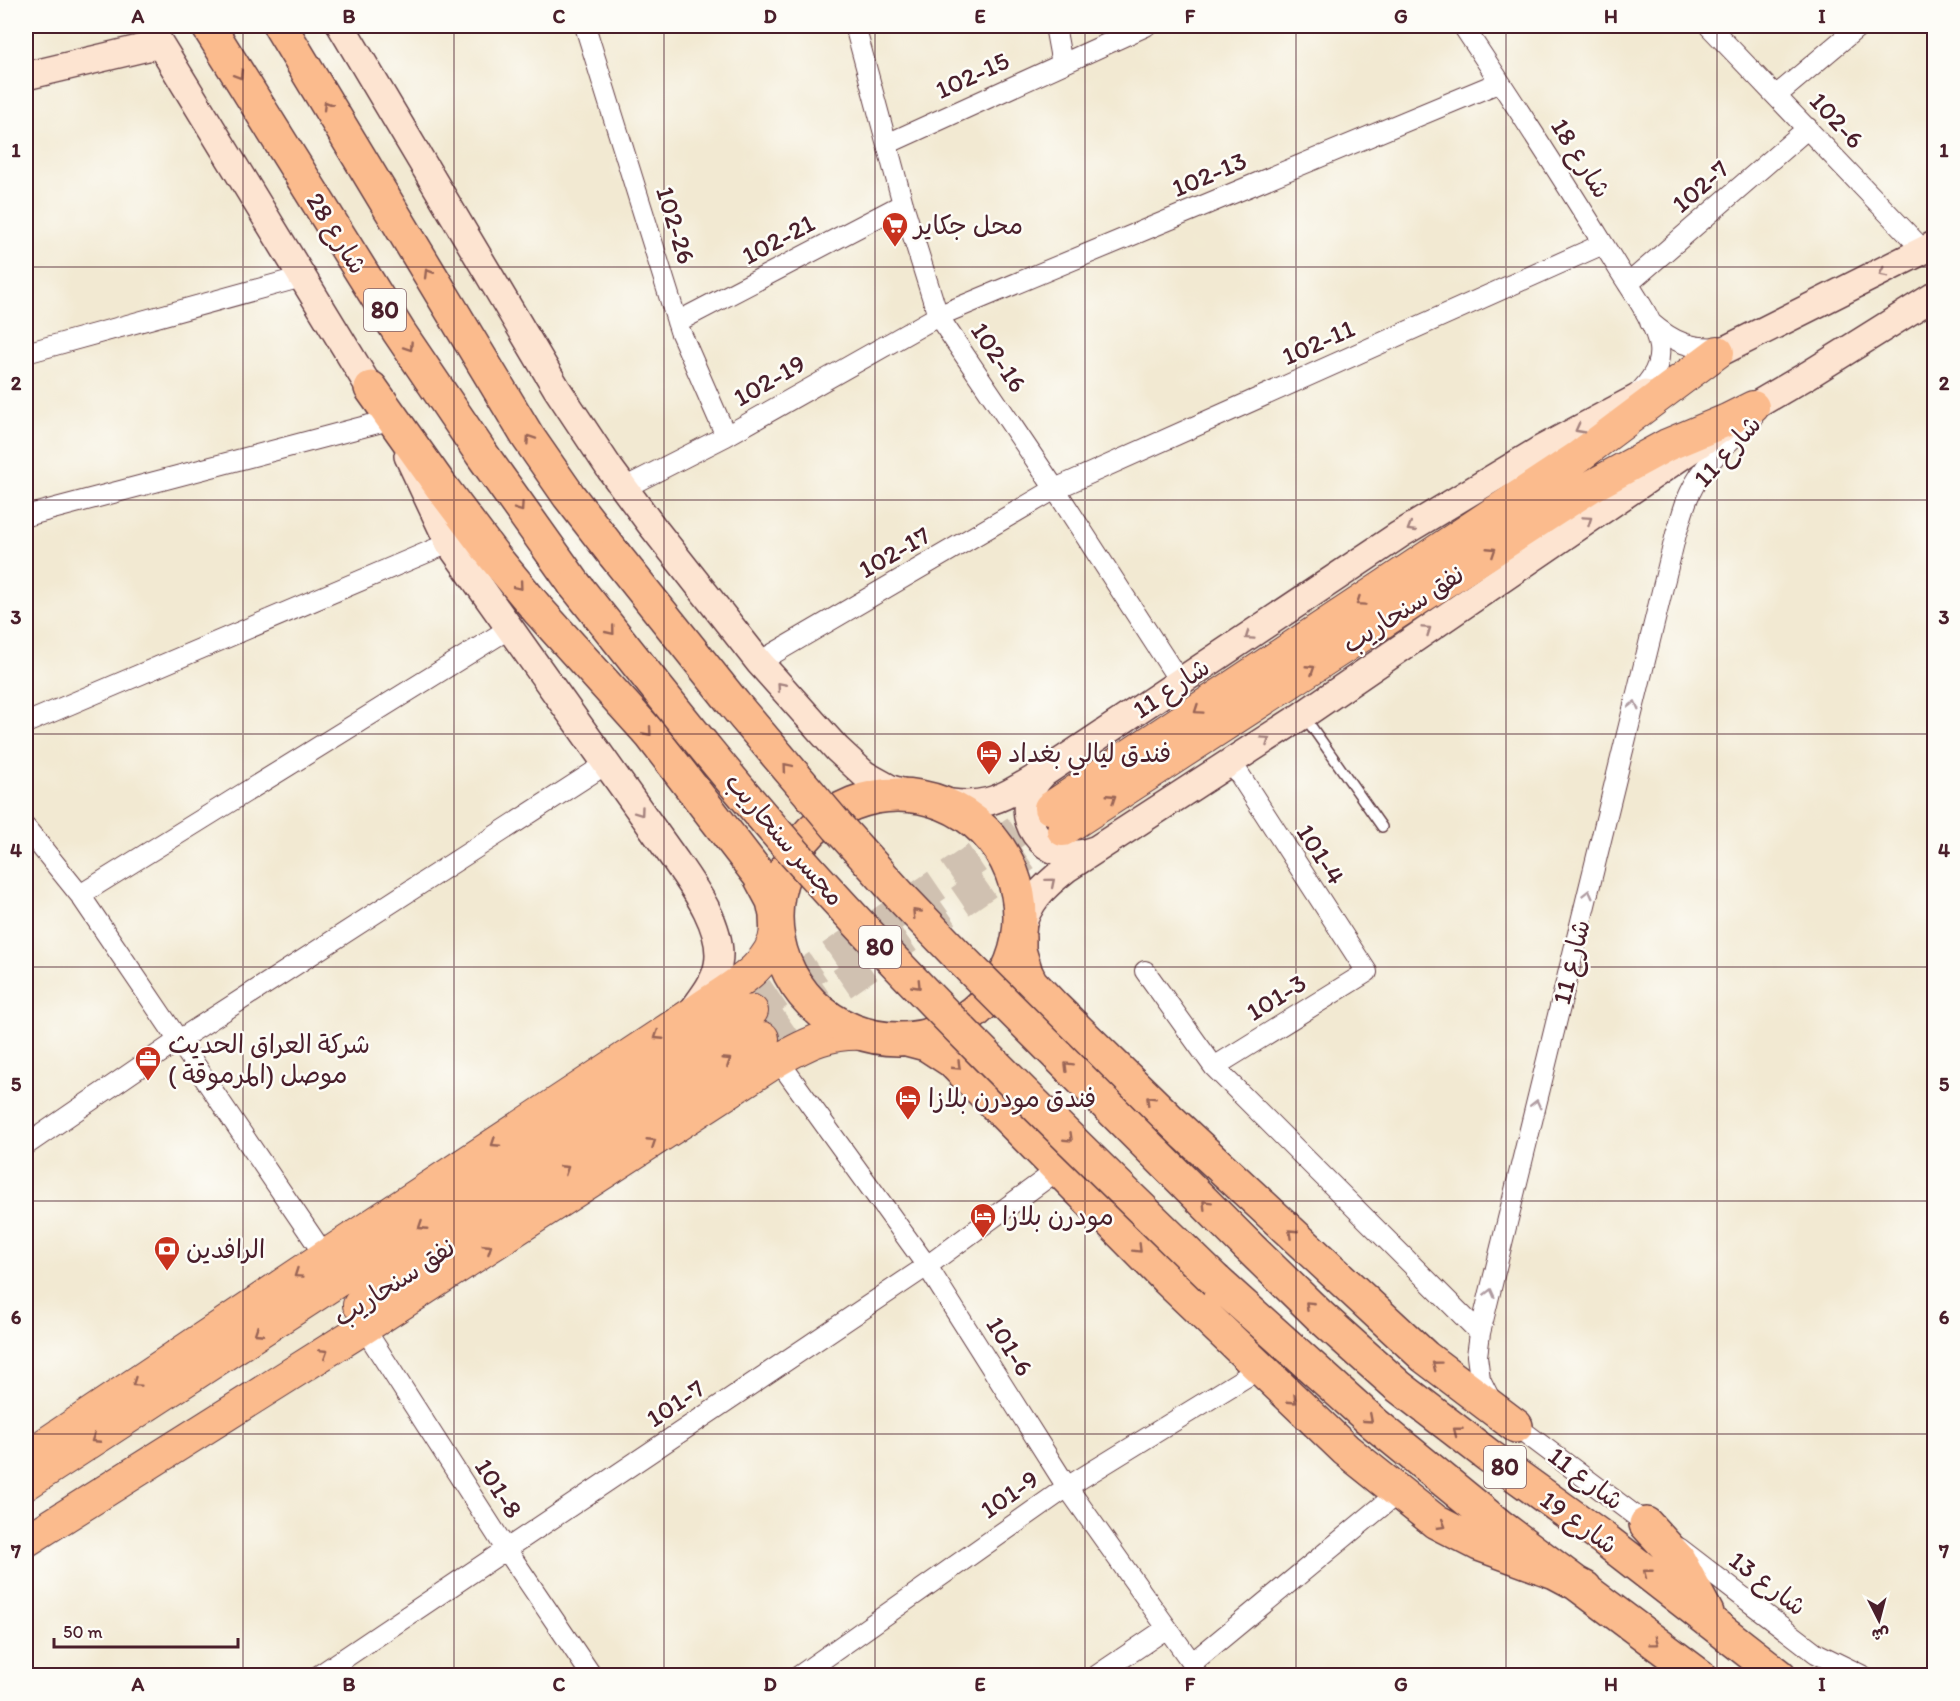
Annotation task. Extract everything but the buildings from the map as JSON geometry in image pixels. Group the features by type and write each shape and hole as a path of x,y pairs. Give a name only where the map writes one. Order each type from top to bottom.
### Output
{"highway":[{"name":"شارع 28","path":"208,26 399,332 574,585"},
{"name":"مجسر سنحاريب","path":"280,26 528,436 569,496 614,554 734,704 838,827 902,898 963,962 1247,1245"},
{"path":"371,388 495,558 539,611 651,735 759,875 773,901 784,963 800,991 824,1015 838,1024 874,1037 907,1039 926,1044 952,1061 1259,1369 1346,1450 1436,1522 1457,1534 1555,1572 1585,1588"},
{"name":"مجسر سنحاريب","path":"574,585 698,739 803,863 861,926 1052,1121 1216,1281"},
{"path":"776,922 779,887 787,866 798,848 811,831 828,817 848,806 868,799 890,796 928,799 954,808 989,835 1002,852 1012,872 1018,892 1021,914 1014,957 993,995 977,1011 939,1032 907,1039"},
{"path":"1019,933 1019,950 1026,973 1031,983 1052,1005 1169,1119 1425,1357 1516,1426"},
{"name":"شارع 19","path":"1247,1245 1398,1386 1489,1456 1604,1539 1778,1674"},
{"name":"شارع 19","path":"1216,1281 1375,1424 1501,1527 1700,1676"},
{"path":"1646,1524 1678,1559 1706,1610 1730,1639"}],"main road":[{"name":"شارع 11","path":"341,26 556,389 652,526 759,662 816,726 864,774 891,789 928,799 970,806 1001,798 1044,773 1399,535 1538,451 1728,348 1930,248"},
{"path":"26,76 155,35 371,388 449,543 695,888 712,922 719,949 718,966 695,1012"},
{"name":"شارع 11","path":"1019,933 1032,901 1044,887 1066,869 1232,763 1753,407 1935,296"},
{"name":"نفق سنحاريب","path":"1728,348 1578,457 1057,819 1590,487 1667,445 1753,407"},
{"path":"1044,773 1029,791 1026,803 1027,817 1041,841 1062,853 1089,852 1102,846"},
{"path":"695,1012 756,968 766,958 775,940 776,922"},
{"path":"26,1458 325,1256 719,997 735,995 755,999 774,1021 777,1040 773,1059 741,1084 364,1328 26,1541"},
{"path":"741,1084 764,1036 817,1040 850,1033 865,1034"},
{"name":"نفق سنحاريب","path":"26,1484 764,1036"},
{"name":"نفق سنحاريب","path":"26,1526 764,1036"}],"street":[{"name":"102-26","path":"585,26 677,322 726,436"},
{"name":"102-16","path":"855,26 903,204 938,315 1055,489 1180,682"},
{"path":"1055,26 1062,64"},
{"name":"102-15","path":"887,144 1146,26"},
{"name":"شارع 18","path":"1463,26 1604,244 1650,322"},
{"name":"102-6","path":"1709,26 1808,129 1930,248"},
{"path":"1777,95 1859,26"},
{"name":"102-13","path":"938,315 1500,82"},
{"name":"102-7","path":"1628,284 1808,129"},
{"name":"102-21","path":"677,322 903,204"},
{"name":"102-11","path":"1055,489 1604,244"},
{"path":"26,353 302,277"},
{"name":"102-19","path":"624,488 726,436 938,315"},
{"path":"1650,322 1674,341 1690,346 1728,348"},
{"path":"1628,403 1645,387 1654,374 1659,348 1650,322"},
{"name":"شارع 11","path":"1646,1524 1516,1426 1492,1402 1480,1379 1477,1356 1480,1333 1665,579 1690,492 1708,465 1731,438 1808,375"},
{"path":"26,516 389,420"},
{"name":"102-17","path":"759,662 1055,489"},
{"path":"26,723 449,543"},
{"path":"80,895 510,628"},
{"name":"101-4","path":"1232,763 1367,972"},
{"path":"26,1145 179,1041 606,764"},
{"path":"26,828 80,895 325,1256"},
{"path":"1145,971 1214,1067 1480,1333"},
{"name":"101-3","path":"1214,1067 1367,972"},
{"name":"101-6","path":"764,1036 927,1266 1067,1487 1194,1669"},
{"name":"101-7","path":"318,1676 927,1266 1059,1169"},
{"name":"101-8","path":"364,1328 506,1549 592,1676"},
{"name":"101-9","path":"798,1676 1067,1487 1259,1369"},
{"path":"1194,1669 1399,1492"},
{"name":"شارع 13","path":"1646,1524 1816,1653 1863,1676"},
{"path":"1096,1676 1167,1628"}],"lane":[{"path":"1303,715 1382,827"}],"tunnel":[{"path":"752,1011 1050,808"},
{"path":"763,1038 1063,830"}],"place":[{"name":"محل جكاير","path":"895,248"},
{"name":"فندق ليالي بغداد","path":"989,776"},
{"name":"شركة العراق الحديث ( المرموقة) موصل","path":"148,1082"},
{"name":"فندق مودرن بلازا","path":"908,1121"},
{"name":"مودرن بلازا","path":"983,1239"},
{"name":"الرافدين","path":"167,1272"}]}
